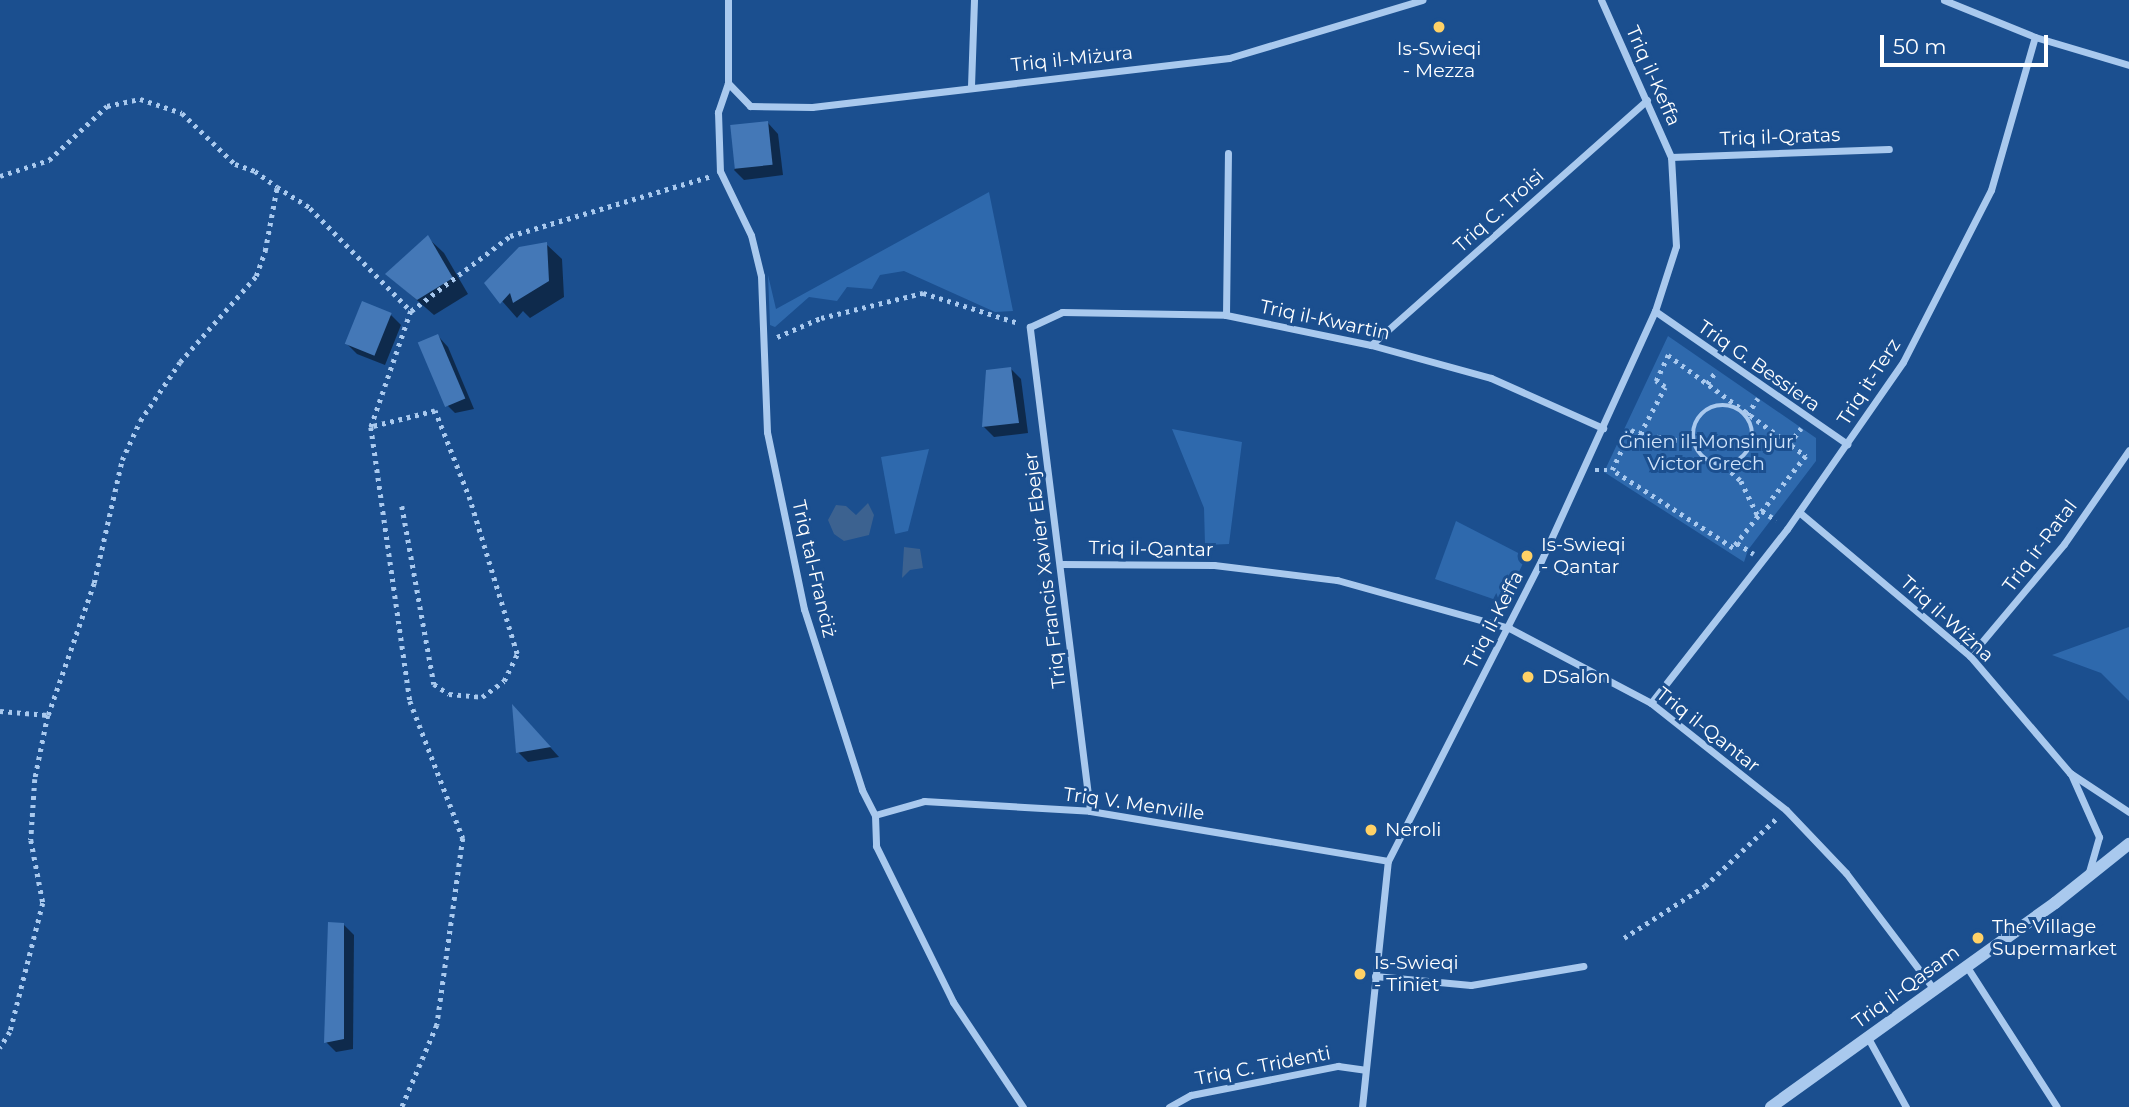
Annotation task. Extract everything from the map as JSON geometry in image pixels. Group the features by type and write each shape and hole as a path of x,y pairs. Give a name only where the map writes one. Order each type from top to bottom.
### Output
{"street":[{"name":"Triq tal-Franċiż","path":"728,0 728,83 718,112 720,171 756,256 761,276 760,345 767,432 804,610 862,789 875,815 876,846 953,1002 1023,1107"},
{"path":"971,86 974,0"},
{"name":"Triq il-Miżura","path":"728,83 750,106 813,107 971,86 1229,58 1421,0"},
{"name":"Triq il-Keffa","path":"1362,1107 1388,861 1509,628 1603,428 1655,311 1676,246 1671,157 1601,0"},
{"path":"1944,0 2035,37 2129,65"},
{"name":"Triq it-Terz","path":"1651,703 1799,512 1903,362 1991,190 2035,37"},
{"name":"Triq C. Troisi","path":"1371,345 1647,100"},
{"name":"Triq il-Qratas","path":"1671,157 1889,149"},
{"path":"1226,315 1228,153"},
{"name":"Triq G. Bessiera","path":"1655,311 1765,390 1847,444"},
{"name":"Triq il-Kwartin","path":"1030,327 1062,312 1226,315 1371,345 1491,378 1603,428"},
{"name":"Triq Francis Xavier Ebejer","path":"1030,327 1090,811"},
{"name":"Triq ir-Ratal","path":"1970,656 2064,544 2129,450"},
{"name":"Triq il-Wiżna","path":"1799,512 1970,656 2070,773 2129,812"},
{"name":"Triq il-Qantar","path":"1061,564 1213,565 1337,580 1509,628 1651,703 1786,810 1846,873 1933,988"},
{"path":"2070,773 2099,837 2089,874"},
{"name":"Triq V. Menville","path":"875,815 924,801 1090,811 1388,861"},
{"name":"Triq il-Qasam","path":"1770,1107 1933,988 1967,967 2129,844"},
{"path":"1375,976 1471,985 1583,966"},
{"path":"1967,967 2057,1107"},
{"path":"1868,1038 1906,1107"},
{"name":"Triq C. Tridenti","path":"1169,1107 1191,1096 1338,1066 1365,1070"}],"path":[{"path":"0,176 49,160 107,106 141,99 182,113 235,164 255,171 310,208 411,311"},
{"path":"402,1107 437,1025 463,838 410,701 371,428 411,311 510,236 720,171"},
{"path":"0,1048 10,1032 43,903 31,840 36,779 48,715 94,583 122,460 139,421 180,362 256,276 265,251 277,187"},
{"path":"760,345 821,318 923,293 1030,327"},
{"path":"1640,434 1665,387 1656,381 1668,355 1747,415 1753,444 1742,459 1724,466"},
{"path":"1747,415 1765,390"},
{"path":"1694,443 1631,430 1612,470 1733,548 1758,517 1806,456 1731,405 1710,408 1696,422 1694,443 1706,460 1724,466 1741,481 1758,517"},
{"path":"371,428 435,411 470,500 517,654 505,681 482,697 449,694 434,684 402,506"},
{"path":"1790,444 1808,419"},
{"path":"0,711 48,715"},
{"path":"1625,938 1705,886 1786,810"}],"green space":[{"path":"989,192 1013,311 995,312 904,271 880,275 872,289 847,287 837,301 809,297 775,327 770,325 768,275 776,309"},
{"name":"Ġnien il-Monsinjur Victor Grech","path":"1668,336 1816,438 1816,461 1748,550 1744,562 1604,472"},
{"path":"1172,429 1242,442 1229,544 1205,545 1204,508"},
{"path":"929,449 908,531 895,534 881,457"},
{"path":"1456,521 1526,557 1508,595 1496,600 1435,579"},
{"path":"2129,627 2129,701 2101,673 2052,655"}],"shaded area":[{"path":"868,503 874,515 869,535 844,541 834,534 828,520 836,505 846,506 856,515"},
{"path":"904,547 920,549 923,568 910,570 902,578"}],"building":[{"path":"768,121 773,165 735,169 730,125"},
{"path":"428,235 453,278 417,300 385,274"},
{"path":"547,242 549,281 513,303 510,293 500,304 484,283 519,247"},
{"path":"362,301 392,313 374,356 345,344"},
{"path":"438,334 465,398 445,407 418,343"},
{"path":"1011,367 1019,423 982,427 986,370"},
{"path":"512,704 551,747 516,753"},
{"path":"328,922 344,923 344,1039 324,1043"}],"place":[{"name":"Is-Swieqi - Mezza","path":"1439,27"},
{"name":"Is-Swieqi - Qantar","path":"1527,556"},
{"name":"DSalon","path":"1528,677"},
{"name":"Neroli","path":"1371,830"},
{"name":"The Village Supermarket","path":"1978,938"},
{"name":"Is-Swieqi - Tiniet","path":"1360,974"}]}
